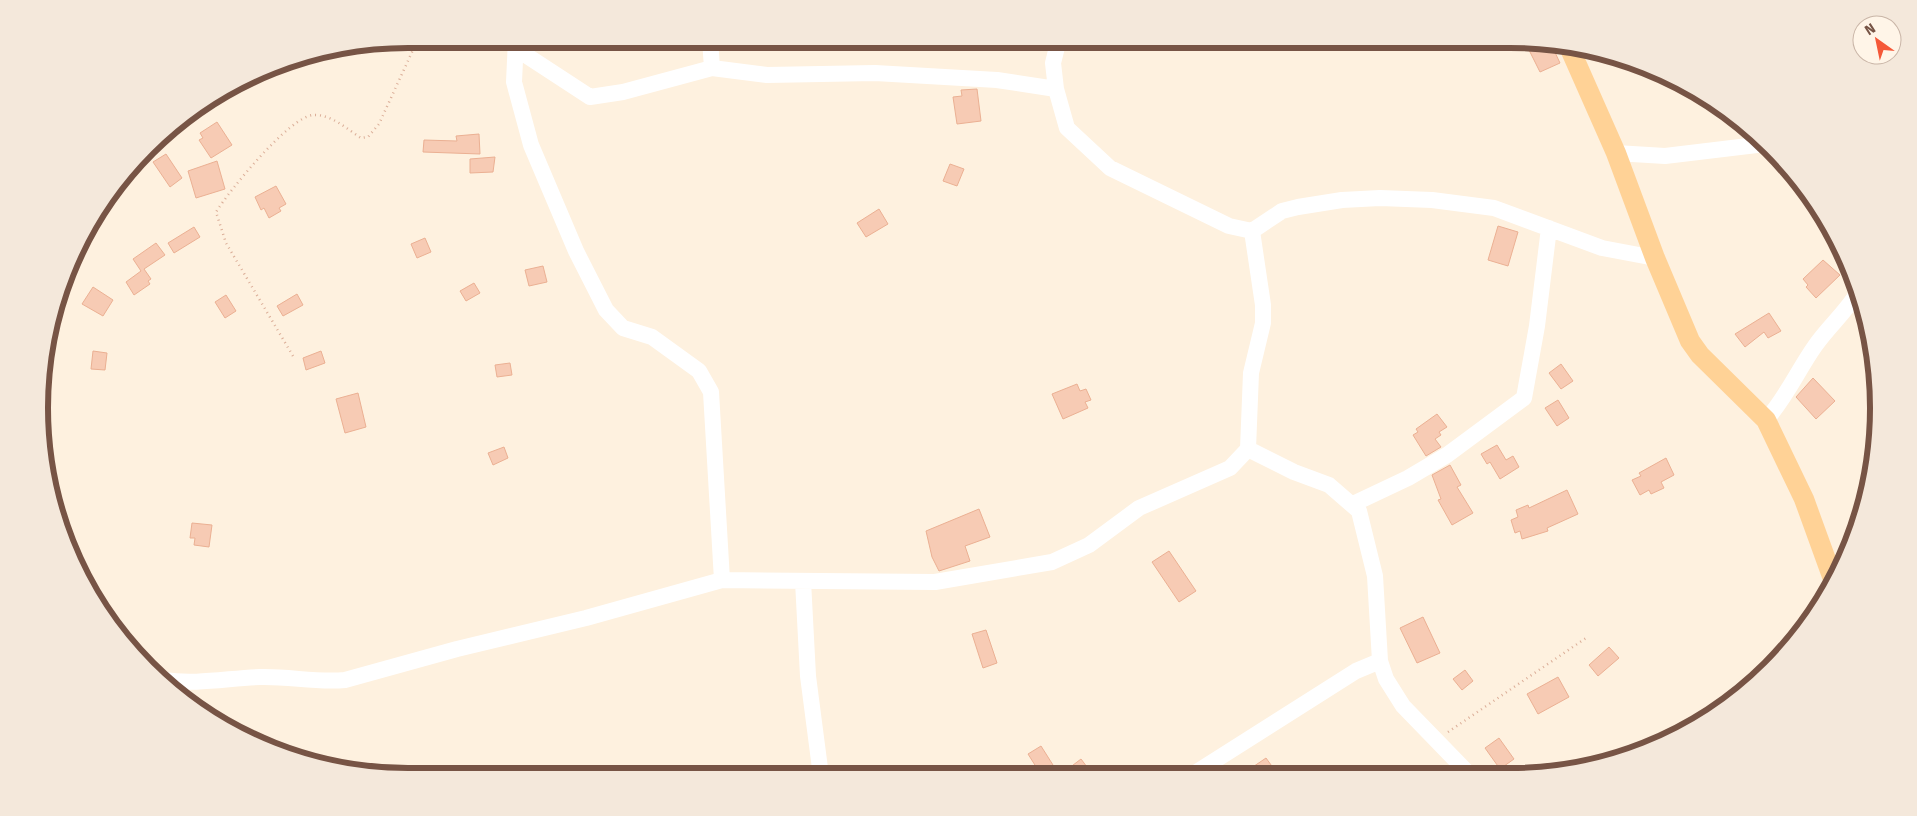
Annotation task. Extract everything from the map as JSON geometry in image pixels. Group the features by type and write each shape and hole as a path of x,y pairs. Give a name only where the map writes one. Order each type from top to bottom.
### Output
{"main road":[{"path":"1572,53 1616,154 1655,258 1690,341 1700,355 1766,420 1804,499 1830,571"}],"street":[{"path":"515,48 514,82 532,145 576,251 606,310 623,328 652,337 699,371 711,392 722,580"},
{"path":"522,48 590,97 622,92 712,68 767,75 875,72 997,80 1056,89"},
{"path":"711,48 712,68"},
{"path":"1056,48 1053,63 1056,89 1067,128 1110,168 1229,226 1252,231 1282,211 1298,206 1342,200 1380,198 1478,205 1549,228 1602,248 1655,258"},
{"path":"1616,154 1665,156 1756,145"},
{"path":"1353,504 1408,478 1447,455 1524,398 1537,326 1549,228"},
{"path":"173,681 260,677 345,680 457,649 586,618 722,580 935,582 1063,558 1089,545 1139,508 1230,468 1248,449 1251,372 1263,323 1263,305 1252,231"},
{"path":"1766,420 1777,407 1815,346 1853,301"},
{"path":"1248,449 1294,472 1329,485 1359,511 1365,525 1375,576 1380,661 1394,695 1463,768"},
{"path":"803,581 808,676 820,768"},
{"path":"1203,768 1356,671 1380,661"}],"path":[{"path":"293,356 226,243 216,212 225,198 282,133 302,118 313,115 328,117 361,138 368,137 379,124 414,48"},
{"path":"1436,739 1586,638"}],"building":[{"path":"1533,48 1554,51 1560,63 1540,72 1529,50"},
{"path":"977,89 981,121 957,124 953,97 962,96 961,90"},
{"path":"217,122 232,145 211,158 199,140 203,138 200,133"},
{"path":"479,134 480,154 423,152 424,140 457,141 456,136"},
{"path":"166,154 182,178 170,187 153,162"},
{"path":"495,157 493,172 470,173 470,159"},
{"path":"217,161 225,189 196,198 188,171"},
{"path":"950,164 964,169 957,186 943,181"},
{"path":"276,186 286,204 279,208 281,211 269,218 264,208 261,210 255,197"},
{"path":"879,209 888,224 866,237 857,223"},
{"path":"1498,226 1518,232 1508,266 1488,260"},
{"path":"194,227 200,237 174,253 168,243"},
{"path":"425,238 431,252 417,258 411,244"},
{"path":"156,243 165,255 144,269 151,279 148,281 150,284 134,295 126,282 141,271 133,259"},
{"path":"1823,260 1840,275 1816,298 1806,287 1808,285 1803,279"},
{"path":"543,266 547,282 529,286 525,270"},
{"path":"474,283 480,293 466,301 460,291"},
{"path":"93,287 113,300 103,316 82,304"},
{"path":"297,294 303,305 283,316 277,306"},
{"path":"226,295 236,311 225,318 215,302"},
{"path":"1769,313 1781,331 1768,338 1764,332 1745,347 1735,334"},
{"path":"93,351 107,353 105,370 91,369"},
{"path":"321,351 325,363 306,370 303,358"},
{"path":"510,363 512,375 497,377 495,365"},
{"path":"1561,364 1573,381 1561,389 1549,373"},
{"path":"1813,378 1835,401 1816,419 1796,397"},
{"path":"1077,384 1080,391 1086,389 1091,400 1085,402 1088,408 1063,419 1052,394"},
{"path":"358,393 366,427 345,433 336,399"},
{"path":"1558,400 1569,418 1557,426 1545,408"},
{"path":"1437,414 1447,427 1439,432 1441,435 1435,439 1441,447 1426,456 1413,435 1418,432 1416,429"},
{"path":"1497,445 1506,460 1513,456 1519,467 1500,479 1490,462 1487,464 1481,454"},
{"path":"504,447 508,458 493,465 488,453"},
{"path":"1666,458 1674,475 1661,482 1664,488 1651,494 1649,490 1640,495 1632,480 1641,476 1639,473"},
{"path":"1450,465 1461,485 1457,487 1473,513 1452,525 1438,500 1441,499 1432,475"},
{"path":"1567,490 1578,514 1547,528 1548,531 1522,539 1520,531 1515,533 1511,520 1518,517 1516,510 1528,505 1529,508"},
{"path":"979,509 990,537 965,546 970,561 939,571 932,557 926,531"},
{"path":"192,523 212,525 209,547 194,545 195,538 190,538"},
{"path":"1169,551 1196,591 1179,602 1152,562"},
{"path":"1423,617 1440,653 1417,663 1400,628"},
{"path":"986,630 997,663 983,668 972,634"},
{"path":"1609,647 1619,658 1598,676 1589,665"},
{"path":"1465,670 1473,681 1462,690 1453,679"},
{"path":"1558,677 1569,697 1538,714 1527,694"},
{"path":"1499,738 1514,759 1499,768 1485,748"},
{"path":"1041,746 1053,765 1048,768 1037,768 1028,754"},
{"path":"1266,758 1273,768 1251,768"},
{"path":"1081,759 1088,768 1069,768"}]}
